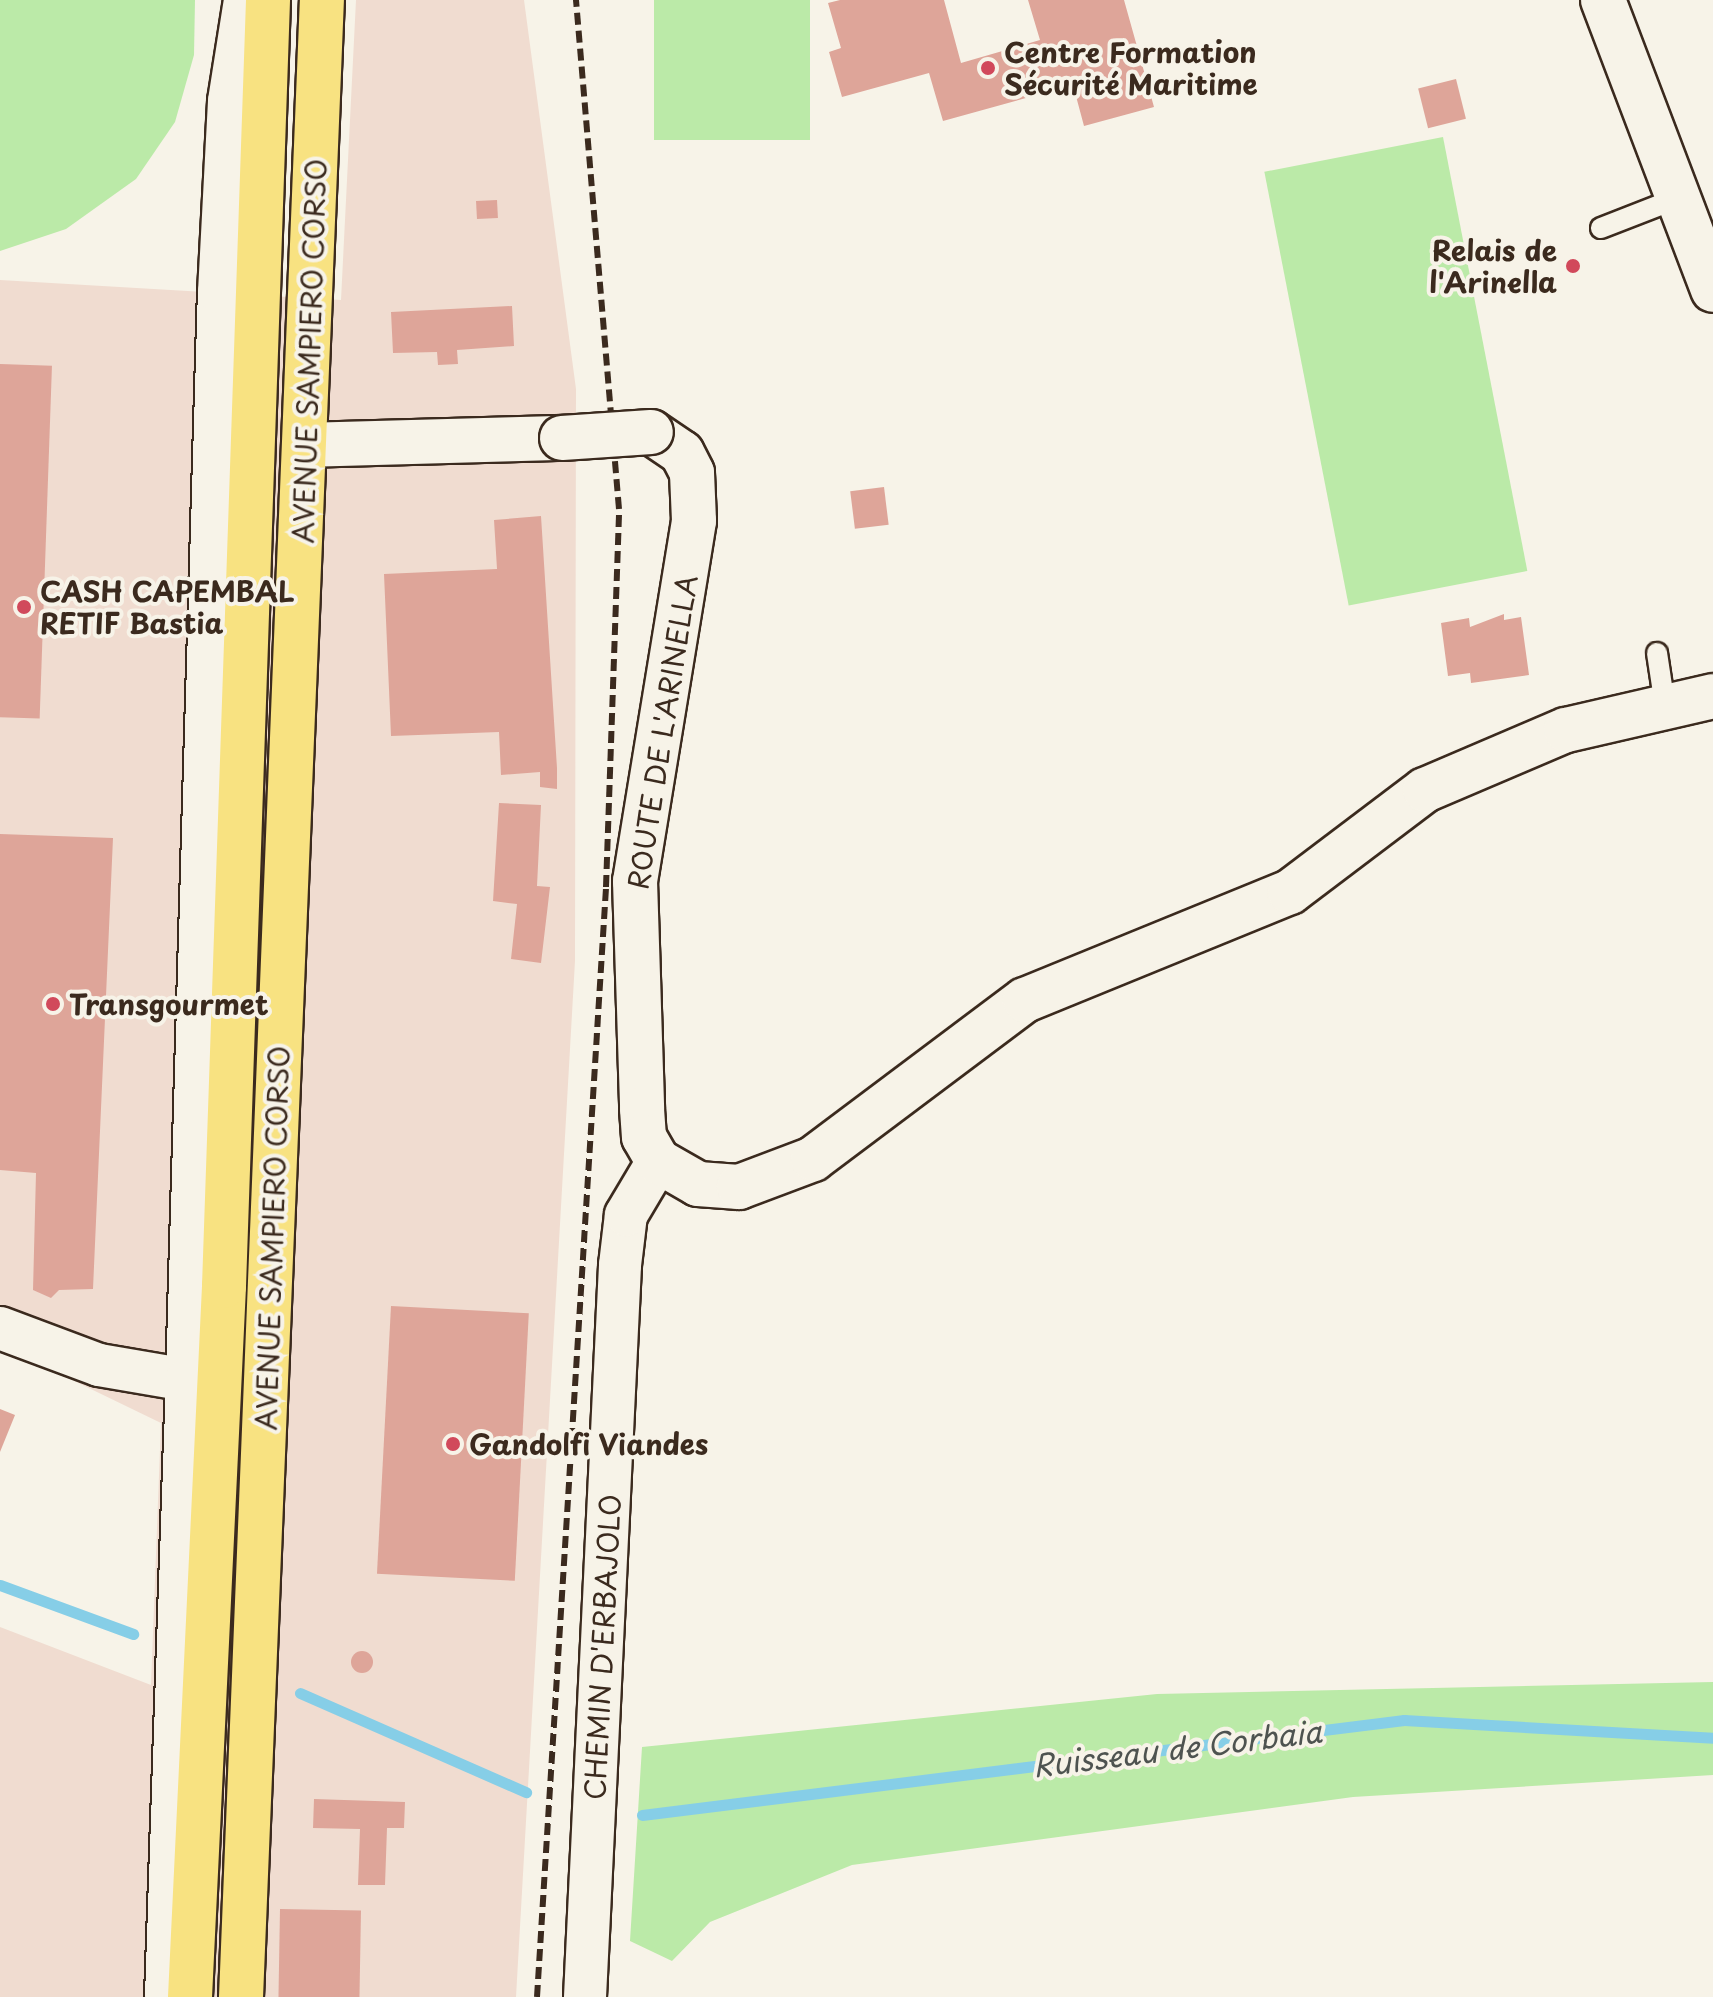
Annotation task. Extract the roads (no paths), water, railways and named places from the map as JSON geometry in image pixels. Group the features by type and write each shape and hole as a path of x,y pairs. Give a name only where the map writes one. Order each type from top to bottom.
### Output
{"main road":[{"name":"AVENUE SAMPIERO CORSO","path":"190,1997 204,1368 268,0"},
{"name":"AVENUE SAMPIERO CORSO","path":"241,1997 307,445 322,0"}],"street":[{"name":"AVENUE SAMPIERO CORSO","path":"204,1368 219,292 229,101 245,0"},
{"path":"1603,0 1713,290"},
{"name":"ROUTE DE L'ARINELLA","path":"307,445 562,438 651,432 682,453 692,473 694,521 635,881 644,1137 658,1161"},
{"path":"658,1161 698,1184 739,1187 813,1159 1025,1000 1290,892 1425,790 1566,730 1713,696"},
{"name":"CHEMIN D'ERBAJOLO","path":"585,1997 620,1265 626,1215 658,1161"},
{"path":"0,1328 99,1365 204,1368 166,1997"}],"lane":[{"path":"1601,228 1678,198"},
{"path":"1657,653 1665,706"}],"waterway":[{"name":"Ruisseau de Corbaia","path":"0,1585 133,1634"},
{"name":"Ruisseau de Corbaia","path":"300,1693 526,1792"},
{"name":"Ruisseau de Corbaia","path":"642,1815 1404,1720 1713,1738"}],"railway":[{"path":"537,1997 606,887 619,509 576,0"}],"place":[{"name":"Centre Formation Sécurité Maritime","path":"988,68"},
{"name":"Relais de l'Arinella","path":"1573,266"},
{"name":"CASH CAPEMBAL RETIF Bastia","path":"24,607"},
{"name":"Transgourmet","path":"53,1004"},
{"name":"Gandolfi Viandes","path":"453,1444"}]}
